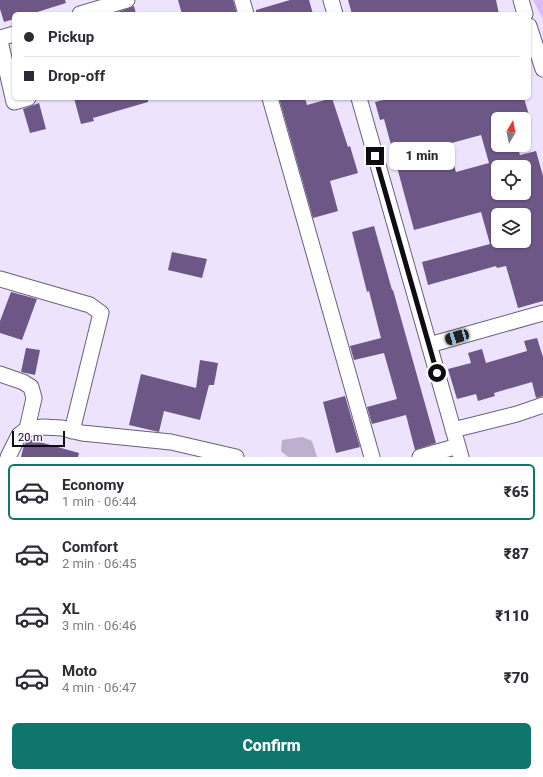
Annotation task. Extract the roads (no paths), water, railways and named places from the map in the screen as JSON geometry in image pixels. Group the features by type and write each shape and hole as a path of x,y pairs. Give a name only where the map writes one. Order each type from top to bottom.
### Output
{"street":[{"path":"87,12 127,0"},
{"path":"242,0 245,12"},
{"path":"331,0 334,12"},
{"path":"521,0 524,12"},
{"path":"531,32 543,69"},
{"path":"12,35 0,39 12,93"},
{"path":"271,100 372,457"},
{"path":"360,100 459,452 420,457"},
{"path":"0,279 90,305 101,313 72,431"},
{"path":"429,345 543,313"},
{"path":"0,374 23,382 31,387 34,398 27,429"},
{"path":"453,430 517,414 543,405"},
{"path":"8,457 19,435 27,429 43,427 62,428 82,433 171,442 236,457"}]}
